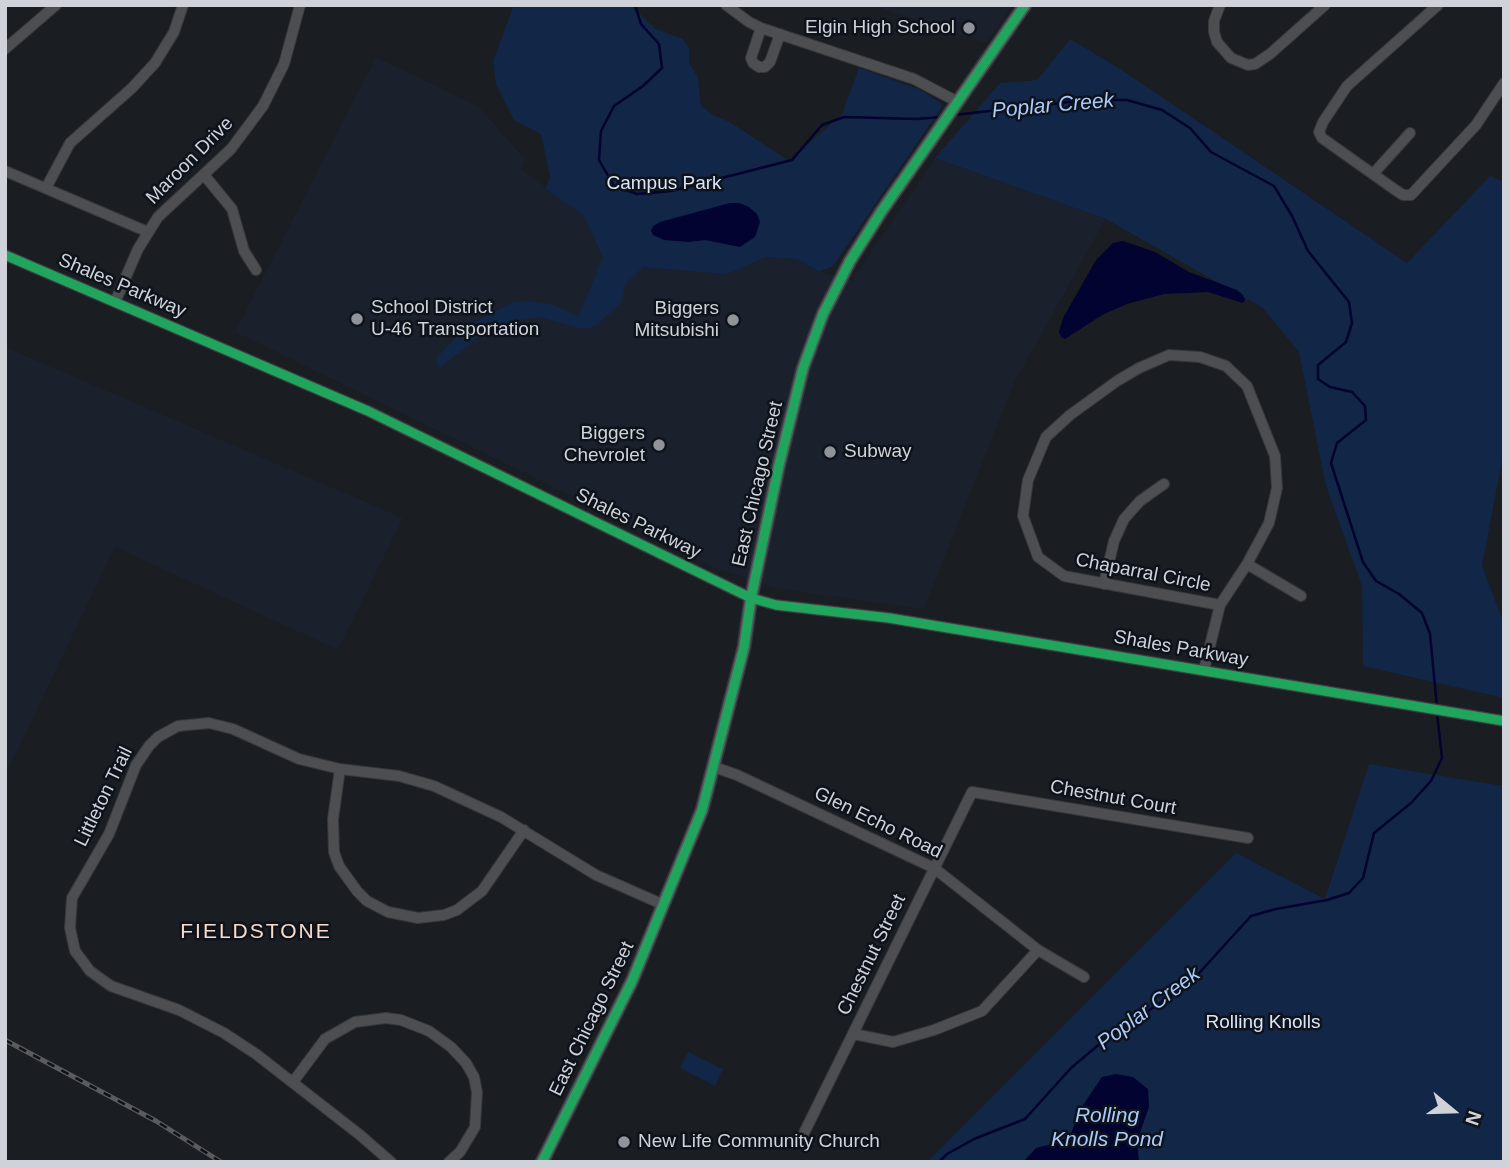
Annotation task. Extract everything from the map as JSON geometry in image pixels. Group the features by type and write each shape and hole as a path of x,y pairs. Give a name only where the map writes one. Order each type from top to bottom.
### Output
{"main road":[{"name":"East Chicago Street","path":"542,1162 632,981 702,810 744,647 751,598 795,400 803,368 823,314 850,261 1025,5"}],"street":[{"path":"5,49 56,5"},
{"path":"46,188 70,144 132,88 155,63 174,33 183,5"},
{"name":"Maroon Drive","path":"115,302 148,232 171,204 205,176 231,149 263,106 284,64 300,5"},
{"path":"726,5 738,16 761,28 914,79 958,102"},
{"path":"1220,5 1214,22 1214,32 1222,50 1231,58 1248,65 1255,64 1270,54 1325,5"},
{"path":"1438,5 1346,86 1327,113 1320,132 1322,138 1403,195 1411,195 1476,125 1504,83"},
{"path":"761,28 751,58 759,67 765,67 770,62 780,34"},
{"path":"1373,174 1410,133"},
{"path":"5,171 148,232"},
{"path":"205,176 232,209 244,251 256,270"},
{"name":"Shales Parkway","path":"5,255 368,411 751,598 776,605 889,618 1504,721"},
{"name":"Chaparral Circle","path":"1204,670 1220,605 1247,564 1269,523 1277,488 1275,456 1247,386 1226,366 1200,357 1169,355 1117,381 1070,415 1046,438 1028,480 1023,516 1038,557 1064,576 1220,605"},
{"path":"1104,584 1114,541 1124,519 1140,500 1164,484"},
{"path":"1247,564 1301,596"},
{"name":"Littleton Trail","path":"391,1162 256,1054 200,1020 152,999 111,986 99,978 75,951 70,912 79,883 109,834 140,757 149,746 178,726 209,723 225,726 288,755 341,769 399,776 434,786 523,830 596,875 664,905"},
{"name":"Glen Echo Road","path":"714,767 737,775 934,868 1038,950 1084,977"},
{"path":"341,769 332,835 336,859 347,880 357,891 367,901 388,912 418,919 457,910 482,891 523,830"},
{"name":"Chestnut Street","path":"804,1133 972,792"},
{"name":"Chestnut Court","path":"972,792 1248,838"},
{"path":"854,1034 893,1042 982,1012 1038,950"},
{"path":"293,1082 325,1039 355,1022 393,1018 429,1031 451,1047 466,1063 474,1077 477,1092 475,1127 460,1152 449,1162"}],"shaded area":[{"name":"Elgin High School","path":"871,5 1013,5 986,43"},
{"path":"376,57 479,107 525,159 521,169 584,216 643,267 724,274 765,257 797,259 819,272 852,280 935,158 1106,219 1014,383 924,609 779,589 712,567 235,332"},
{"path":"5,347 403,518 338,650 115,547 5,776"}],"green space":[{"name":"Campus Park","path":"514,5 631,5 654,28 683,39 689,48 689,62 698,78 701,106 789,161 842,114 859,68 921,90 943,105 833,266 819,272 797,259 765,257 724,274 643,267 625,284 622,302 596,326 583,329 540,317 517,320 476,339 440,368 435,360 456,337 482,318 514,302 553,305 579,316 603,257 584,216 546,189 550,177 541,134 514,120 496,84 493,61"},
{"path":"1070,39 1122,70 1407,263 1490,176 1504,182 1504,450 1482,566 1504,624 1504,698 1363,666 1362,586 1326,486 1299,352 1263,308 1106,219 935,158 1000,83 1037,80"},
{"name":"Rolling Knolls","path":"1369,764 1504,786 1504,1162 927,1162 1236,853 1325,899"},
{"path":"688,1052 723,1069 715,1086 680,1068"}],"water":[{"path":"730,203 749,207 757,214 760,222 755,237 740,247 705,240 664,240 653,235 651,231 653,226 660,222"},
{"path":"1123,241 1155,252 1189,272 1237,290 1245,300 1243,303 1208,292 1164,294 1127,304 1102,315 1065,339 1061,337 1059,332 1063,318 1096,260 1113,243"},
{"name":"Rolling Knolls Pond","path":"1116,1074 1133,1077 1148,1089 1149,1107 1137,1141 1139,1162 1023,1162 1036,1148 1070,1136 1081,1108 1102,1077"}],"waterway":[{"name":"Poplar Creek","path":"635,5 641,24 659,44 662,68 643,86 614,106 601,131 599,160 614,186 637,194 671,191 792,160 822,125 844,117 941,117"},
{"name":"Poplar Creek","path":"954,115 1087,100 1127,100 1162,110 1190,128 1211,152 1274,186 1308,251 1349,302 1352,323 1346,342 1318,365 1318,379 1330,387 1352,392 1365,406 1366,420 1337,443 1331,463 1363,562 1376,581 1399,594 1422,613 1430,634 1437,707"},
{"name":"Poplar Creek","path":"939,1162 947,1154 974,1139 1025,1119 1071,1068 1102,1042 1191,982 1251,916 1349,893 1363,878 1374,833 1411,803 1431,781 1442,758 1437,713"}],"railway":[{"path":"5,1040 156,1121 221,1162"}],"cycle path":[{"path":"542,1162 632,981 702,810 744,647 751,598 779,465 803,368 823,314 850,261 881,212 1025,5"},
{"path":"5,255 368,411 751,598 776,605 889,618 1504,721"}],"place":[{"name":"Elgin High School","path":"969,28"},
{"name":"School District U-46 Transportation","path":"357,319"},
{"name":"Biggers Mitsubishi","path":"733,320"},
{"name":"Biggers Chevrolet","path":"659,445"},
{"name":"Subway","path":"830,452"},
{"name":"New Life Community Church","path":"624,1142"}],"district":[{"name":"FIELDSTONE","path":"256,932"}]}
